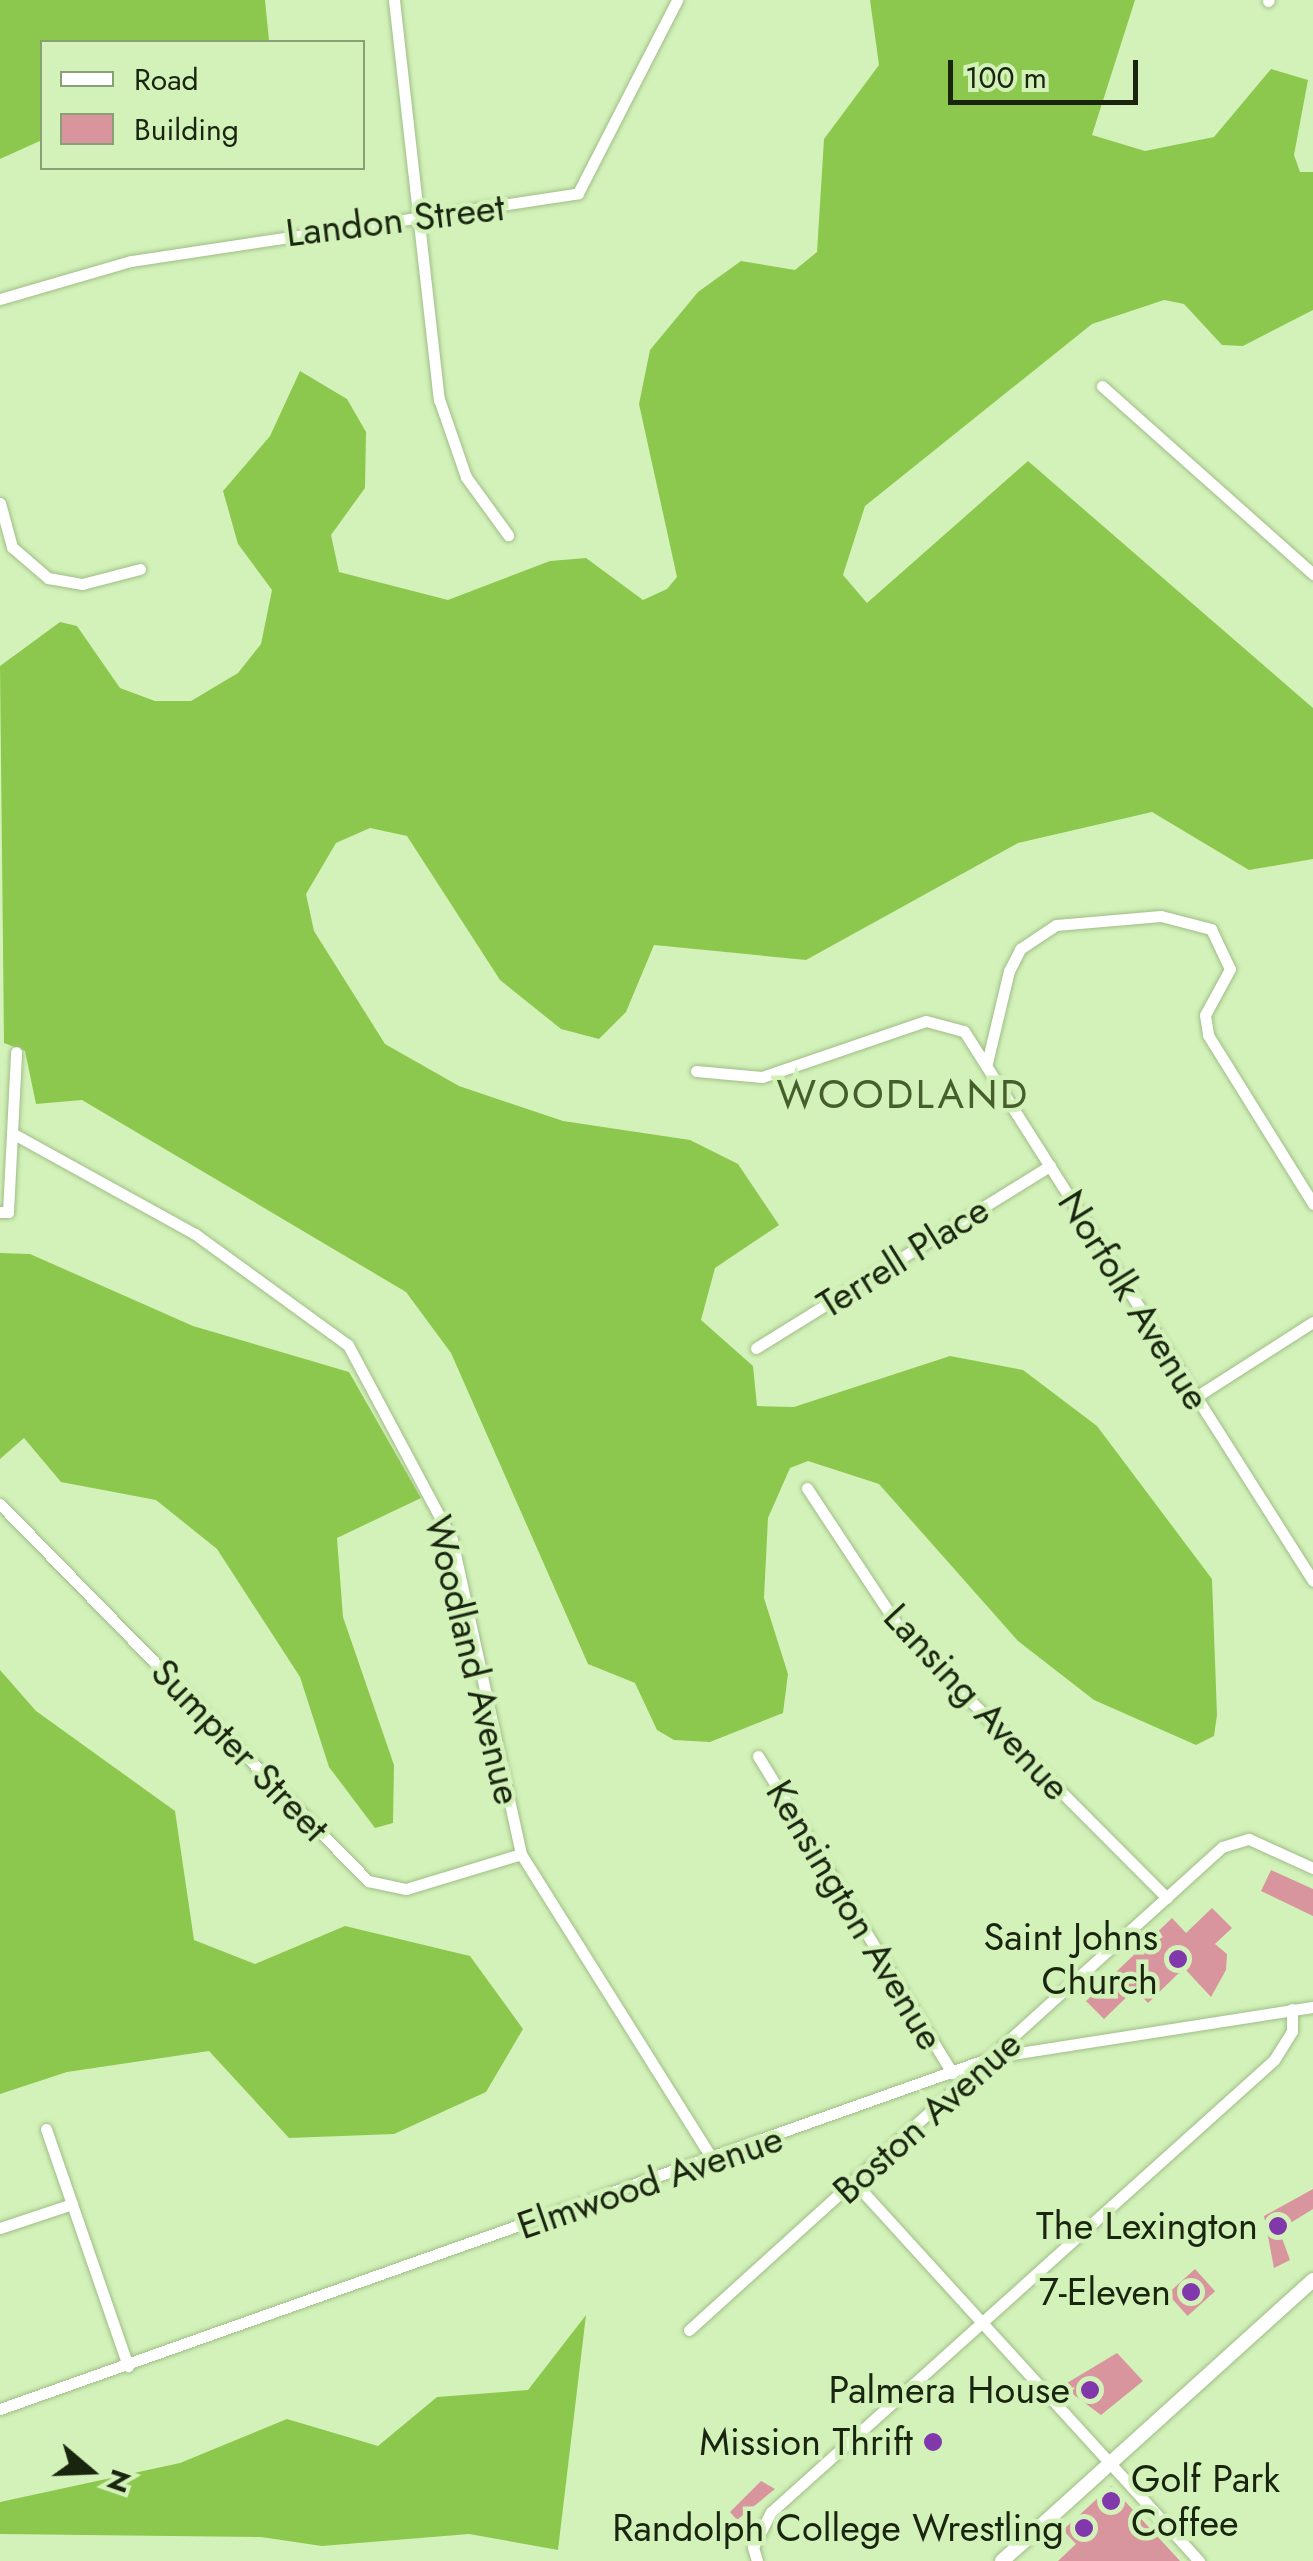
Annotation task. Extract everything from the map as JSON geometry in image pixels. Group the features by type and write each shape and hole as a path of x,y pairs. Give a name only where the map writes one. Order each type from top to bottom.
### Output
{"street":[{"path":"394,0 415,224 438,398 466,477 508,535"},
{"name":"Landon Street","path":"0,299 131,261 415,224 582,190 678,0"},
{"path":"1102,386 1313,574"},
{"path":"0,503 12,547 48,578 82,584 140,569"},
{"path":"987,1063 1009,970 1043,933 1161,916 1210,929 1230,969 1205,1015 1208,1035 1313,1204"},
{"name":"Norfolk Avenue","path":"696,1070 762,1077 926,1021 951,1024 987,1063 1313,1582"},
{"path":"0,1212 8,1212 16,1052"},
{"name":"Woodland Avenue","path":"12,1133 194,1234 337,1330 452,1540 521,1854 713,2160"},
{"name":"Terrell Place","path":"756,1348 1050,1166"},
{"path":"1196,1397 1313,1322"},
{"name":"Lansing Avenue","path":"807,1488 902,1632 1167,1898"},
{"name":"Sumpter Street","path":"0,1504 368,1881 406,1889 521,1854"},
{"name":"Kensington Avenue","path":"758,1756 952,2073"},
{"name":"Boston Avenue","path":"689,2330 1167,1898 1239,1838 1313,1868"},
{"name":"Elmwood Avenue","path":"0,2409 993,2058 1313,2007"},
{"path":"757,2561 753,2547 772,2512 1274,2060 1292,2031 1292,2008"},
{"path":"46,2129 128,2366"},
{"path":"854,2182 1198,2561"},
{"path":"0,2228 72,2204"},
{"path":"1002,2561 1313,2280"}],"green space":[{"path":"0,0 265,0 269,40 40,40 40,141 0,159"},
{"path":"870,0 1135,0 1092,135 1145,151 1214,137 1271,69 1308,80 1294,155 1300,172 1313,172 1313,310 1243,346 1222,345 1184,304 1164,300 1092,324 865,506 843,575 867,603 1028,461 1313,708 1313,859 1249,870 1152,812 1018,843 806,960 654,945 626,1012 599,1039 561,1029 500,980 407,836 370,828 336,843 306,894 314,931 385,1044 459,1086 563,1121 690,1140 738,1164 779,1225 715,1268 701,1320 753,1366 757,1406 794,1407 950,1356 1023,1370 1097,1426 1212,1579 1217,1715 1214,1736 1196,1745 1094,1700 1018,1641 879,1484 808,1461 790,1468 768,1518 764,1598 788,1674 783,1713 710,1742 674,1740 657,1730 635,1683 588,1664 451,1353 406,1292 82,1100 36,1104 25,1051 4,1043 0,666 60,622 77,626 120,688 155,701 191,701 238,673 261,644 272,590 238,544 223,491 270,436 300,371 347,399 366,432 365,488 331,535 339,572 448,600 550,561 586,558 643,600 667,589 677,577 639,404 650,350 698,292 741,261 795,270 817,252 824,139 879,65"},
{"path":"0,1253 30,1254 193,1326 349,1372 421,1498 337,1538 343,1617 394,1765 393,1823 375,1828 329,1767 300,1677 217,1549 156,1500 61,1482 24,1438 0,1459"},
{"path":"0,1670 36,1711 175,1811 194,1940 255,1964 345,1926 470,1956 523,2029 486,2092 394,2134 289,2138 209,2051 67,2072 0,2094"},
{"path":"586,2315 558,2550 469,2534 322,2546 261,2537 0,2534 0,2502 180,2463 287,2419 378,2446 437,2397 528,2390"}],"building":[{"path":"1271,1870 1313,1889 1313,1916 1261,1891"},
{"name":"Saint Johns Church","path":"1212,1908 1232,1928 1215,1944 1227,1954 1226,1970 1211,1997 1184,1968 1148,2003 1135,1989 1104,2019 1086,2001 1172,1918 1186,1933"},
{"name":"The Lexington","path":"1313,2189 1313,2209 1279,2230 1290,2260 1274,2268 1264,2216"},
{"name":"7-Eleven","path":"1195,2269 1215,2291 1188,2316 1168,2294"},
{"path":"1117,2353 1143,2381 1101,2415 1062,2386"},
{"path":"761,2481 775,2489 737,2520 730,2512"},
{"path":"1111,2486 1180,2561 1058,2561 1076,2544 1063,2530"}],"place":[{"name":"Saint Johns Church","path":"1178,1959"},
{"name":"The Lexington","path":"1278,2226"},
{"name":"7-Eleven","path":"1191,2292"},
{"name":"Palmera House","path":"1090,2390"},
{"name":"Mission Thrift","path":"933,2442"},
{"name":"Golf Park Coffee","path":"1111,2501"},
{"name":"Randolph College Wrestling","path":"1084,2528"}],"district":[{"name":"WOODLAND","path":"903,1094"}]}
